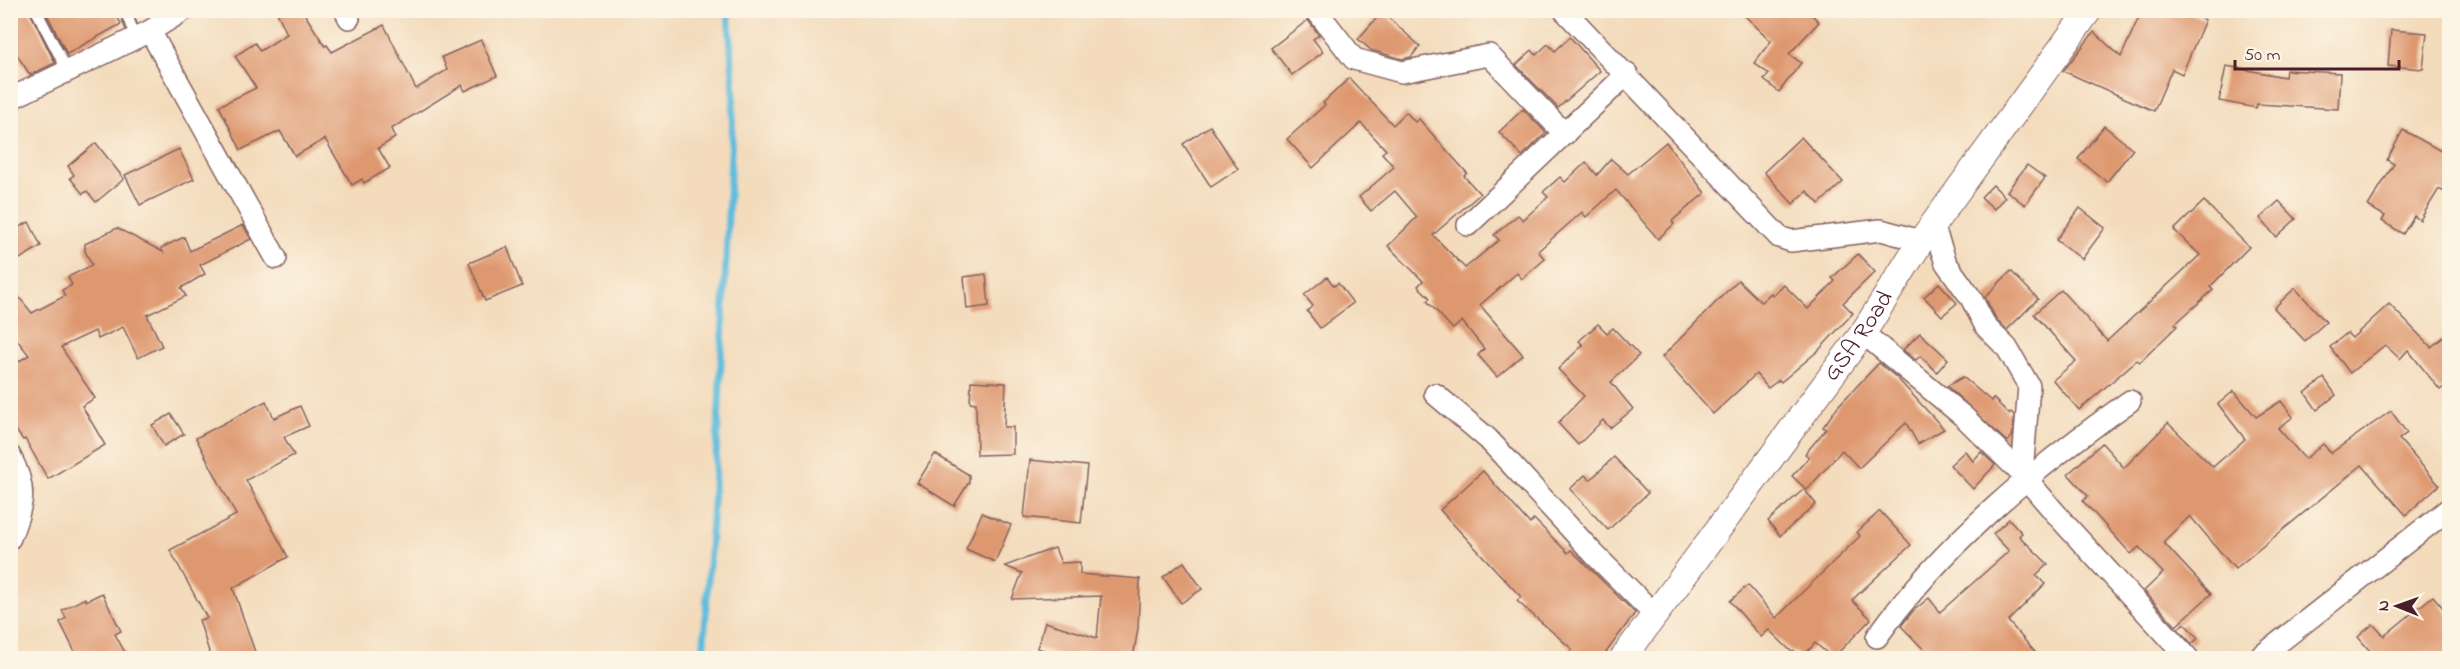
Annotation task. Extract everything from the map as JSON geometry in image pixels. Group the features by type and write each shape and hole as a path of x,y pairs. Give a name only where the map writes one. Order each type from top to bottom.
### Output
{"street":[{"path":"1316,10 1354,59 1402,72 1489,55 1565,134"},
{"path":"1564,10 1779,237 1791,241 1881,230 1927,233 1971,298 1986,327 2007,348 2029,386 2024,477"},
{"name":"GSA Road","path":"1623,658 1863,333 1927,233 2089,10"},
{"path":"10,99 142,34 174,13"},
{"path":"142,34 276,258"},
{"path":"1468,225 1627,74"},
{"path":"1863,333 1964,417 2024,477 2188,658"},
{"path":"1435,394 1488,439 1594,554 1656,616"},
{"path":"1877,637 1907,596 2024,477 2130,401"},
{"path":"10,456 23,480 20,510 10,538"},
{"path":"2259,658 2450,508"}],"lane":[{"path":"36,10 68,72"},
{"path":"125,10 142,34"}],"building":[{"path":"10,10 29,10 55,63 30,75 10,44"},
{"path":"45,10 114,10 121,24 67,54"},
{"path":"276,10 302,10 325,46 327,45 332,52 384,25 416,89 447,70 442,57 481,40 497,76 465,91 462,85 391,129 395,138 378,148 390,168 364,183 362,179 352,185 325,139 295,156 280,131 241,150 219,106 256,88 235,56 255,43 260,51 287,34"},
{"path":"1739,10 1807,10 1819,22 1789,54 1801,63 1779,92 1764,80 1769,74 1754,63 1771,41"},
{"path":"2142,10 2183,10 2205,20 2182,74 2172,69 2154,111 2063,71 2094,32 2121,57"},
{"path":"1382,12 1420,46 1411,57 1402,59 1371,50 1358,39"},
{"path":"1308,20 1319,35 1313,39 1323,52 1292,75 1271,48"},
{"path":"2391,30 2427,33 2423,69 2388,66"},
{"path":"1570,37 1600,71 1558,108 1516,65 1532,50 1536,55 1548,44 1555,51"},
{"path":"2226,66 2285,77 2286,70 2340,73 2338,109 2257,104 2256,108 2219,101"},
{"path":"1349,78 1393,125 1406,112 1415,122 1419,119 1467,173 1464,176 1480,194 1433,235 1465,268 1499,240 1494,235 1518,215 1523,220 1548,197 1543,192 1560,177 1565,182 1586,162 1597,175 1611,159 1628,174 1666,142 1705,193 1672,221 1674,224 1658,239 1616,190 1586,217 1582,212 1538,251 1545,259 1522,279 1517,273 1480,305 1523,355 1497,377 1478,355 1484,349 1462,321 1453,329 1427,301 1430,298 1418,286 1423,281 1388,246 1417,217 1395,191 1371,211 1359,197 1394,167 1382,153 1386,150 1361,123 1313,168 1287,139 1325,105 1323,103"},
{"path":"1523,109 1546,133 1522,156 1499,132"},
{"path":"1210,126 1238,169 1211,187 1183,144"},
{"path":"2104,126 2133,149 2107,182 2078,159"},
{"path":"2403,130 2450,156 2450,195 2439,189 2420,220 2414,216 2403,234 2382,221 2385,216 2368,206 2394,164 2387,160"},
{"path":"1801,137 1843,182 1819,204 1807,191 1793,204 1764,172"},
{"path":"96,143 124,179 96,202 87,191 83,194 70,178 74,175 68,166"},
{"path":"179,149 194,179 140,205 125,175"},
{"path":"2027,165 2045,178 2025,205 2007,191"},
{"path":"1993,185 2005,197 1994,209 1981,197"},
{"path":"2204,201 2249,247 2210,287 2213,290 2175,324 2177,326 2140,362 2137,360 2079,410 2053,380 2076,361 2034,314 2061,290 2107,341 2200,255 2174,230"},
{"path":"2279,201 2296,219 2276,237 2260,218"},
{"path":"2080,208 2105,228 2082,259 2056,240"},
{"path":"29,222 41,246 10,265 10,232"},
{"path":"243,225 251,239 200,265 205,274 181,288 186,296 147,315 162,346 138,358 123,327 98,339 95,331 61,347 95,398 82,406 105,445 48,479 25,439 23,440 10,422 10,367 29,355 10,331 10,286 32,313 65,296 62,290 72,285 68,277 92,265 85,251 85,244 117,228 163,252 161,248 184,237 190,251"},
{"path":"507,247 522,286 485,301 469,263"},
{"path":"1858,254 1875,272 1843,303 1853,313 1819,350 1781,382 1779,380 1768,388 1756,374 1713,414 1662,357 1738,280 1761,302 1771,293 1773,296 1784,285 1808,309 1835,281 1832,278"},
{"path":"2011,271 2038,299 2007,330 1996,319 1985,297"},
{"path":"986,274 989,306 967,309 964,277"},
{"path":"1327,277 1334,286 1338,283 1353,303 1320,328 1307,311 1313,306 1304,295"},
{"path":"1939,283 1957,303 1942,316 1924,297"},
{"path":"2295,288 2326,322 2305,341 2274,308"},
{"path":"2389,304 2431,347 2450,332 2450,382 2440,390 2408,350 2400,359 2385,345 2350,373 2330,347 2347,333 2352,338"},
{"path":"1598,324 1607,333 1613,328 1639,355 1611,382 1633,409 1610,428 1603,420 1578,445 1558,423 1584,396 1558,369 1583,345 1579,341"},
{"path":"1920,333 1948,359 1937,372 1920,356 1916,360 1903,350"},
{"path":"1879,363 1897,378 1944,429 1918,444 1906,423 1859,468 1842,450 1807,490 1792,476 1809,457 1805,454 1826,429 1823,427 1838,406"},
{"path":"1963,377 1991,401 1993,398 2009,414 2011,412 2014,415 2012,437 2007,442 1947,386"},
{"path":"2324,378 2336,395 2317,410 2305,393"},
{"path":"971,381 1006,383 1004,427 1013,427 1013,454 977,455 976,403 970,402"},
{"path":"2234,391 2256,417 2281,401 2293,417 2278,428 2305,459 2323,444 2331,453 2391,411 2407,433 2399,439 2439,485 2406,515 2362,465 2235,569 2190,516 2163,542 2211,594 2176,626 2144,591 2163,573 2139,547 2131,554 2083,501 2088,496 2068,474 2102,443 2124,468 2168,423 2213,467 2245,439 2218,404"},
{"path":"266,401 274,418 300,406 309,426 284,437 294,455 246,480 288,557 233,588 257,658 211,658 199,620 207,618 170,550 236,515 196,438"},
{"path":"171,414 184,434 164,446 152,425"},
{"path":"1965,451 1973,461 1981,452 1995,465 1973,489 1950,465"},
{"path":"935,454 969,475 969,482 954,506 917,483"},
{"path":"1614,457 1648,493 1608,530 1570,489 1585,475 1590,480"},
{"path":"1030,460 1087,466 1081,523 1024,517"},
{"path":"1483,471 1530,524 1534,519 1568,553 1571,550 1635,613 1602,658 1563,658 1572,649 1517,601 1521,597 1440,510"},
{"path":"1804,489 1816,504 1780,536 1768,521"},
{"path":"1880,511 1911,545 1852,600 1871,619 1833,658 1815,643 1802,658 1794,651 1793,653 1769,630 1761,637 1730,601 1748,585 1776,618 1860,536 1857,532"},
{"path":"982,513 1011,525 995,562 966,549"},
{"path":"2009,519 2022,533 2019,536 2048,564 2036,575 2045,584 2008,621 2040,658 1932,658 1901,626 1913,611 1929,598 1940,612 2009,551 1993,534"},
{"path":"1055,548 1061,563 1080,562 1080,574 1140,579 1138,628 1133,658 1110,658 1077,653 1075,658 1069,658 1037,648 1045,622 1097,638 1101,596 1012,599 1022,573 1005,566"},
{"path":"1184,562 1202,589 1181,603 1163,577"},
{"path":"102,593 121,631 115,634 128,658 78,658 60,622 66,618 62,610 85,598 86,601"},
{"path":"2433,596 2450,616 2450,658 2376,658 2358,637 2373,624 2384,636"},
{"path":"2184,623 2198,638 2192,644 2178,629"}],"waterway":[{"path":"703,658 718,427 734,91 728,10"}]}
